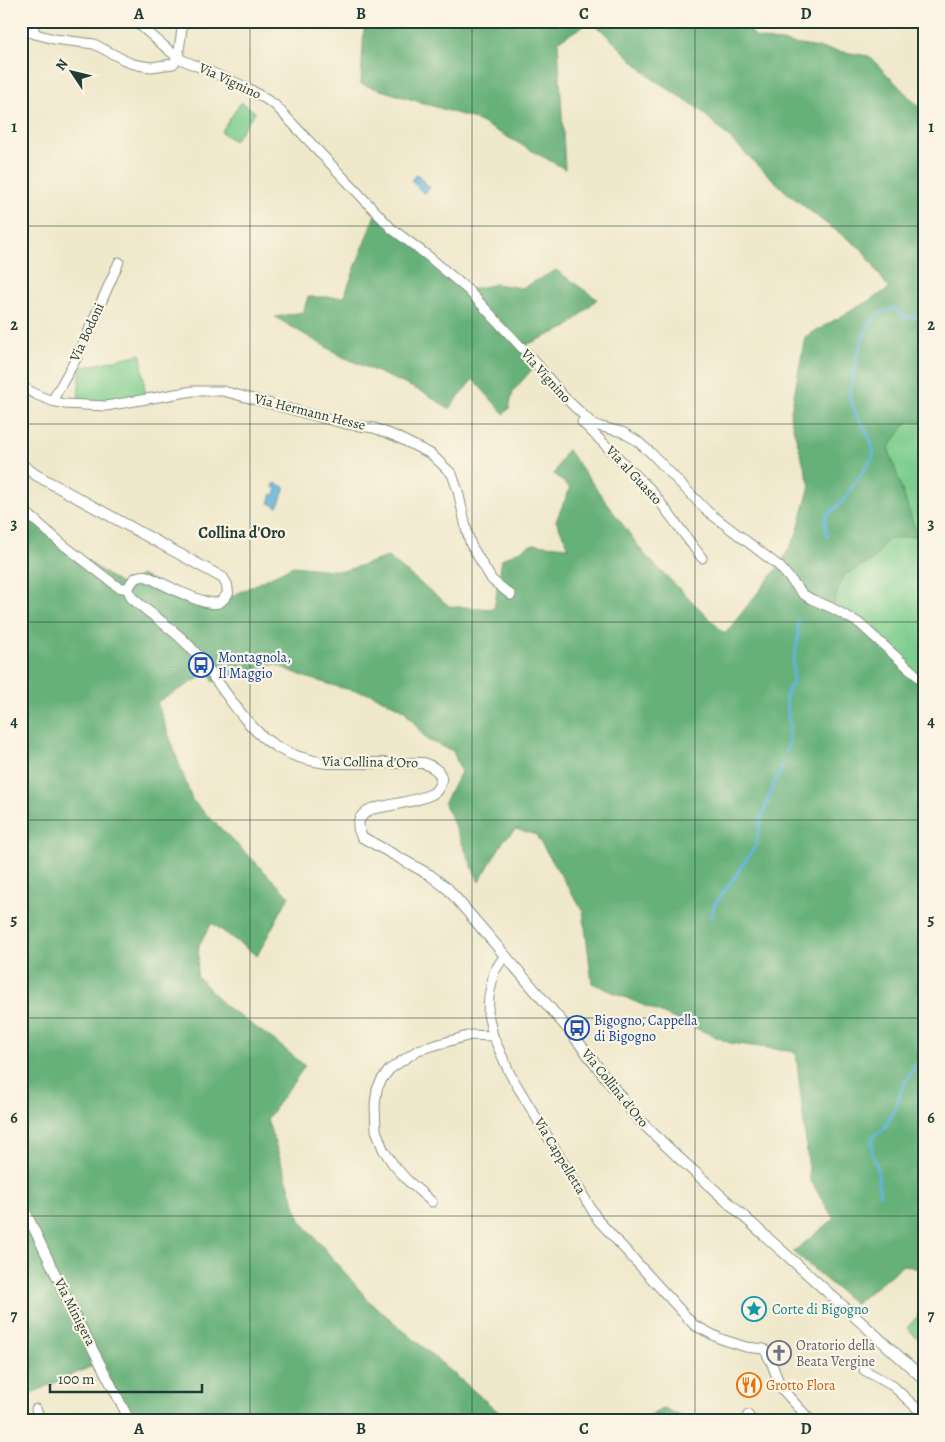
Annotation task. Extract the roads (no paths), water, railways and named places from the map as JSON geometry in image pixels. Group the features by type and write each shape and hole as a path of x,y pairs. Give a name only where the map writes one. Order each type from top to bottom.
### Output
{"street":[{"path":"32,21 36,34"},
{"name":"Via Vignino","path":"135,21 178,58 248,88 276,105 392,229 468,290 537,364 562,395 594,425 622,432 636,440 651,453 706,511 779,566 803,594 859,623 924,682"},
{"path":"21,30 54,39 94,44 109,50 130,63 138,65 151,67 170,66 178,58 182,21"},
{"path":"548,21 568,27 574,25 576,21"},
{"path":"920,21 924,24"},
{"name":"Via Bodoni","path":"52,401 77,357 119,262"},
{"name":"Via Hermann Hesse","path":"21,386 37,395 64,404 106,406 193,391 223,390 346,424 374,428 395,436 431,454 452,474 471,545 492,580 510,595"},
{"name":"Via al Guasto","path":"562,395 563,403 566,407 651,490 702,558"},
{"path":"21,464 36,475 223,578 227,585 228,593 220,602 210,604 146,576 135,578 128,589 118,587 61,543 21,508"},
{"name":"Via Collina d'Oro","path":"128,589 132,598 178,634 192,648 249,722 272,744 283,750 315,761 328,763 424,763 432,766 441,778 435,792 371,809 364,813 359,820 358,830 362,837 440,882 459,901 569,1030 637,1118 924,1379"},
{"name":"Via Cappelletta","path":"505,955 494,972 489,996 488,1014 493,1036 510,1074 598,1220 699,1329 746,1347 764,1349 772,1364 780,1388 811,1421"},
{"path":"432,1202 407,1180 382,1149 376,1130 375,1105 377,1089 390,1069 418,1050 471,1035 493,1036"},
{"name":"Via Minigera","path":"21,1202 75,1315 130,1421"},
{"path":"864,1370 894,1386 924,1415"},
{"path":"36,1409 42,1421"}],"water":[{"path":"417,174 430,188 424,194 411,180"},
{"path":"274,483 285,487 278,507 269,503 272,494 275,495 277,489 273,487"}],"waterway":[{"path":"827,537 825,521 827,515 842,502 873,457 871,441 850,400 849,392 861,341 873,319 883,312 895,309 905,317 924,317"},
{"path":"786,751 790,726 786,695 793,682 793,663 798,639 798,620"},
{"path":"712,919 714,905 756,845 760,822 775,780 781,773 783,761"},
{"path":"880,1195 877,1167 872,1151 873,1136 884,1129 894,1111 903,1086 922,1056 916,1046 924,1021"}],"place":[{"name":"Montagnola, Il Maggio","path":"201,665"},
{"name":"Bigogno, Cappella di Bigogno","path":"577,1028"},
{"name":"Corte di Bigogno","path":"754,1309"},
{"name":"Oratorio della Beata Vergine","path":"779,1353"},
{"name":"Grotto Flora","path":"749,1385"}],"district":[{"name":"Collina d'Oro","path":"242,533"}]}
